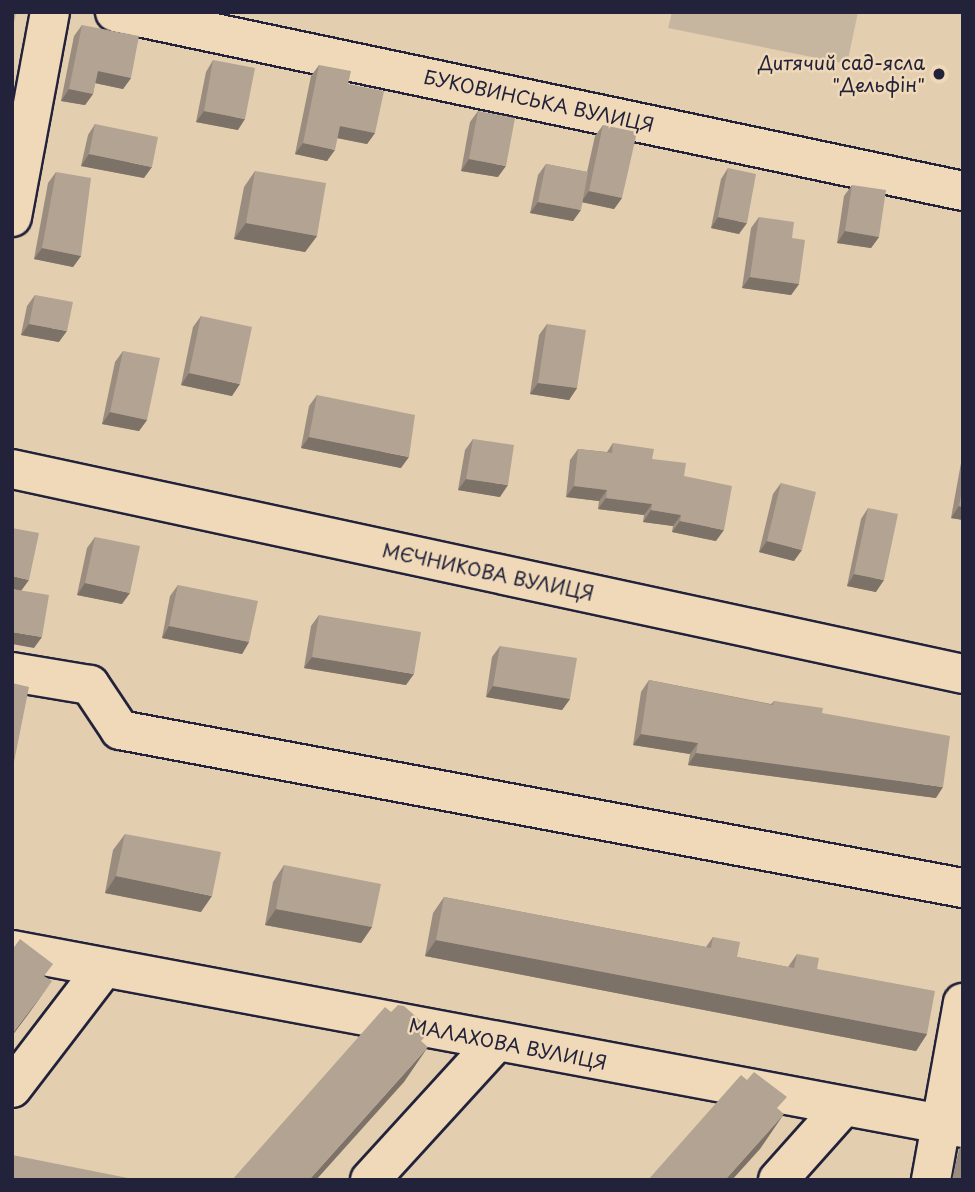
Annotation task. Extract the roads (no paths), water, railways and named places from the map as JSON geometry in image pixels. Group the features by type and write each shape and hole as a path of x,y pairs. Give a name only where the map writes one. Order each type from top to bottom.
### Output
{"street":[{"path":"12,217 50,12"},
{"name":"БУКОВИНСЬКА ВУЛИЦЯ","path":"115,12 963,191"},
{"name":"МЄЧНИКОВА ВУЛИЦЯ","path":"12,470 963,674"},
{"path":"12,672 90,685 120,730 963,888"},
{"name":"МАЛАХОВА ВУЛИЦЯ","path":"12,950 953,1126"},
{"path":"12,1088 103,969"},
{"path":"931,1180 953,1126 963,1003"},
{"path":"370,1180 496,1042"},
{"path":"778,1180 843,1107"}],"place":[{"name":"Дитячий сад-ясла \"Дельфін\"","path":"939,74"}]}
